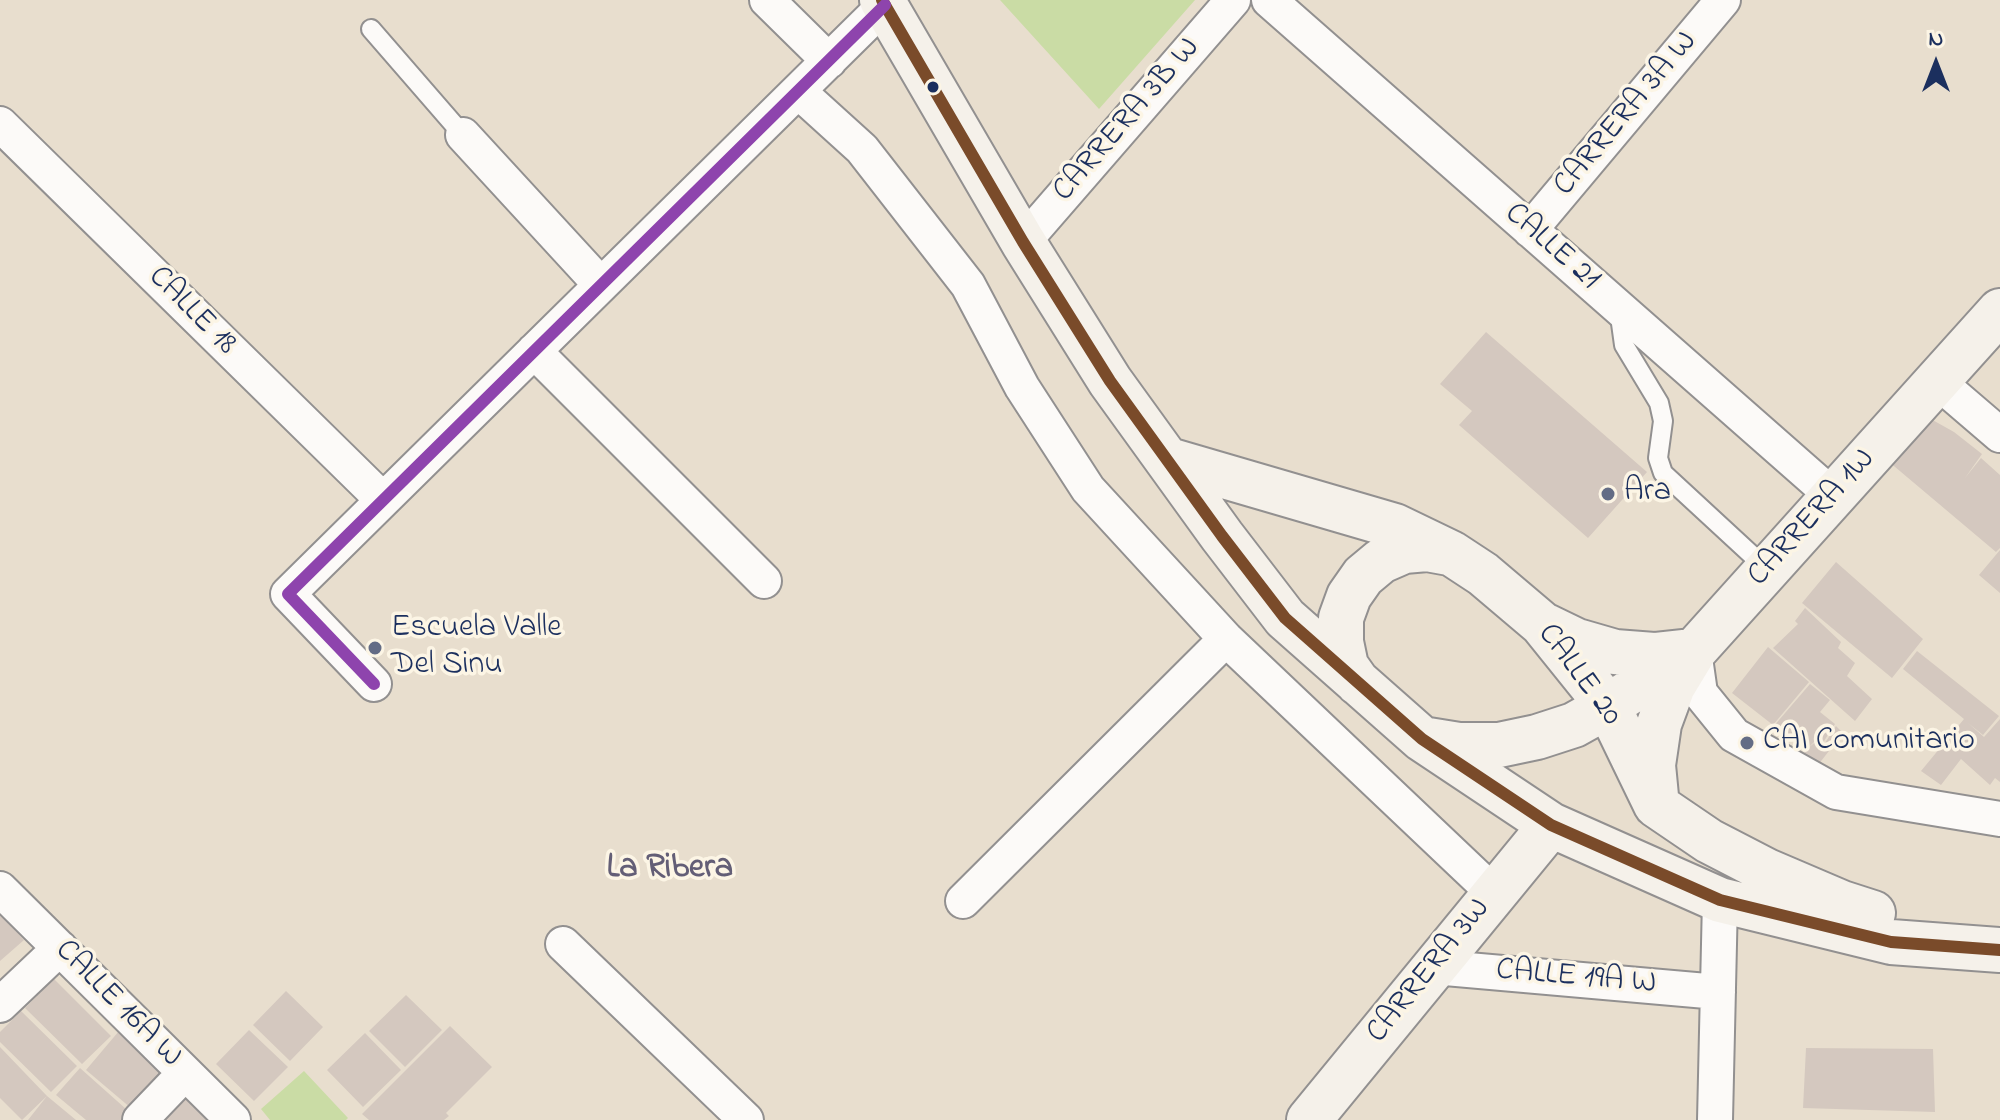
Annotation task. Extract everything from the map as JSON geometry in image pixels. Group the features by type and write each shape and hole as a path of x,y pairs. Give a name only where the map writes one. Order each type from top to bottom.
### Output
{"main road":[{"path":"883,3 1023,242 1117,391 1222,536 1285,618 1422,739 1551,825 1720,900 1891,942 2000,950"},
{"name":"CARRERA 1W","path":"1422,739 1459,745 1499,745 1537,737 1574,725 1694,651 2000,311"},
{"name":"CALLE 20","path":"1169,460 1395,526 1451,553 1483,574 1542,624 1608,706 1656,805 1709,841 1767,871 1842,903 1909,924 2000,942"},
{"path":"1360,685 1346,666 1341,642 1341,618 1349,596 1363,576 1381,561 1404,551 1427,549 1451,553"},
{"path":"1542,624 1577,641 1615,652 1654,655 1694,651"},
{"path":"1656,805 1653,765 1659,724 1673,686 1694,651"},
{"name":"CARRERA 3W","path":"1309,1120 1551,825"}],"street":[{"path":"767,0 829,61"},
{"name":"CARRERA 3B W","path":"1023,242 1233,0"},
{"name":"CALLE 21","path":"1269,0 1833,496"},
{"name":"CARRERA 3A W","path":"1530,230 1723,0"},
{"path":"374,684 288,594 829,61 883,3"},
{"path":"798,91 862,149 968,285 1022,387 1088,489 1226,639 1495,894"},
{"name":"CALLE 18","path":"0,124 383,500"},
{"path":"463,135 601,285"},
{"path":"534,351 764,581"},
{"path":"1937,381 2000,435"},
{"path":"963,901 1226,639"},
{"path":"1694,651 1700,693 1734,735 1836,792 2000,819"},
{"name":"CALLE 16A W","path":"0,889 233,1120"},
{"path":"1715,1120 1720,900"},
{"path":"563,944 746,1120"},
{"path":"0,1005 60,948"},
{"name":"CALLE 19A W","path":"1434,967 1718,992"},
{"path":"140,1120 185,1073"}],"lane":[{"path":"371,29 463,135"},
{"path":"1619,308 1624,345 1659,403 1663,421 1658,458 1663,473 1767,569"}],"green space":[{"path":"1000,0 1195,0 1099,109"},
{"path":"304,1071 348,1118 346,1120 270,1120 261,1109"}],"building":[{"path":"1486,332 1647,472 1588,538 1459,425 1472,411 1440,384"},
{"path":"1929,418 1954,432 1982,454 1965,478 1981,458 2000,475 2000,548 1996,552 1888,461"},
{"path":"2000,550 2000,593 1979,575"},
{"path":"1836,562 1923,639 1892,678 1802,603"},
{"path":"1805,608 1841,642 1838,648 1855,663 1847,676 1872,699 1855,721 1773,648 1798,624 1795,621"},
{"path":"1768,647 1809,682 1773,725 1732,693"},
{"path":"1917,651 1999,716 1983,735 1968,723 1984,737 2000,719 2000,782 1995,778 1990,785 1961,759 1941,785 1921,771 1964,719 1903,669"},
{"path":"1810,684 1830,700 1820,712 1835,724 1824,741 1819,737 1804,750 1773,727"},
{"path":"1836,726 1843,733 1818,765 1804,752 1818,740 1825,743"},
{"path":"0,914 24,940 0,961"},
{"path":"54,979 111,1036 82,1064 25,1008"},
{"path":"286,991 323,1027 290,1061 253,1025"},
{"path":"406,995 442,1030 405,1067 369,1031"},
{"path":"21,1011 77,1066 51,1092 0,1042 0,1032"},
{"path":"450,1026 492,1067 446,1113 449,1116 444,1120 369,1120 362,1114"},
{"path":"249,1030 288,1067 254,1101 216,1064"},
{"path":"119,1031 172,1076 138,1114 86,1070"},
{"path":"365,1033 401,1070 363,1107 327,1070"},
{"path":"0,1047 47,1096 22,1120 0,1098"},
{"path":"1806,1048 1933,1049 1935,1112 1803,1108"},
{"path":"80,1068 135,1117 132,1120 86,1120 56,1095"},
{"path":"180,1092 208,1120 152,1120"},
{"path":"47,1096 76,1120 28,1120"}],"transit line":[{"path":"882,0 1023,242 1110,381 1222,536 1285,618 1422,739 1551,825 1720,900 1891,942 2000,950"},
{"path":"374,684 288,594 885,5"}],"place":[{"name":"Ara","path":"1608,494"},
{"name":"Escuela Valle Del Sinu","path":"375,648"},
{"name":"CAI Comunitario","path":"1747,743"}],"district":[{"name":"La Ribera","path":"670,870"}]}
